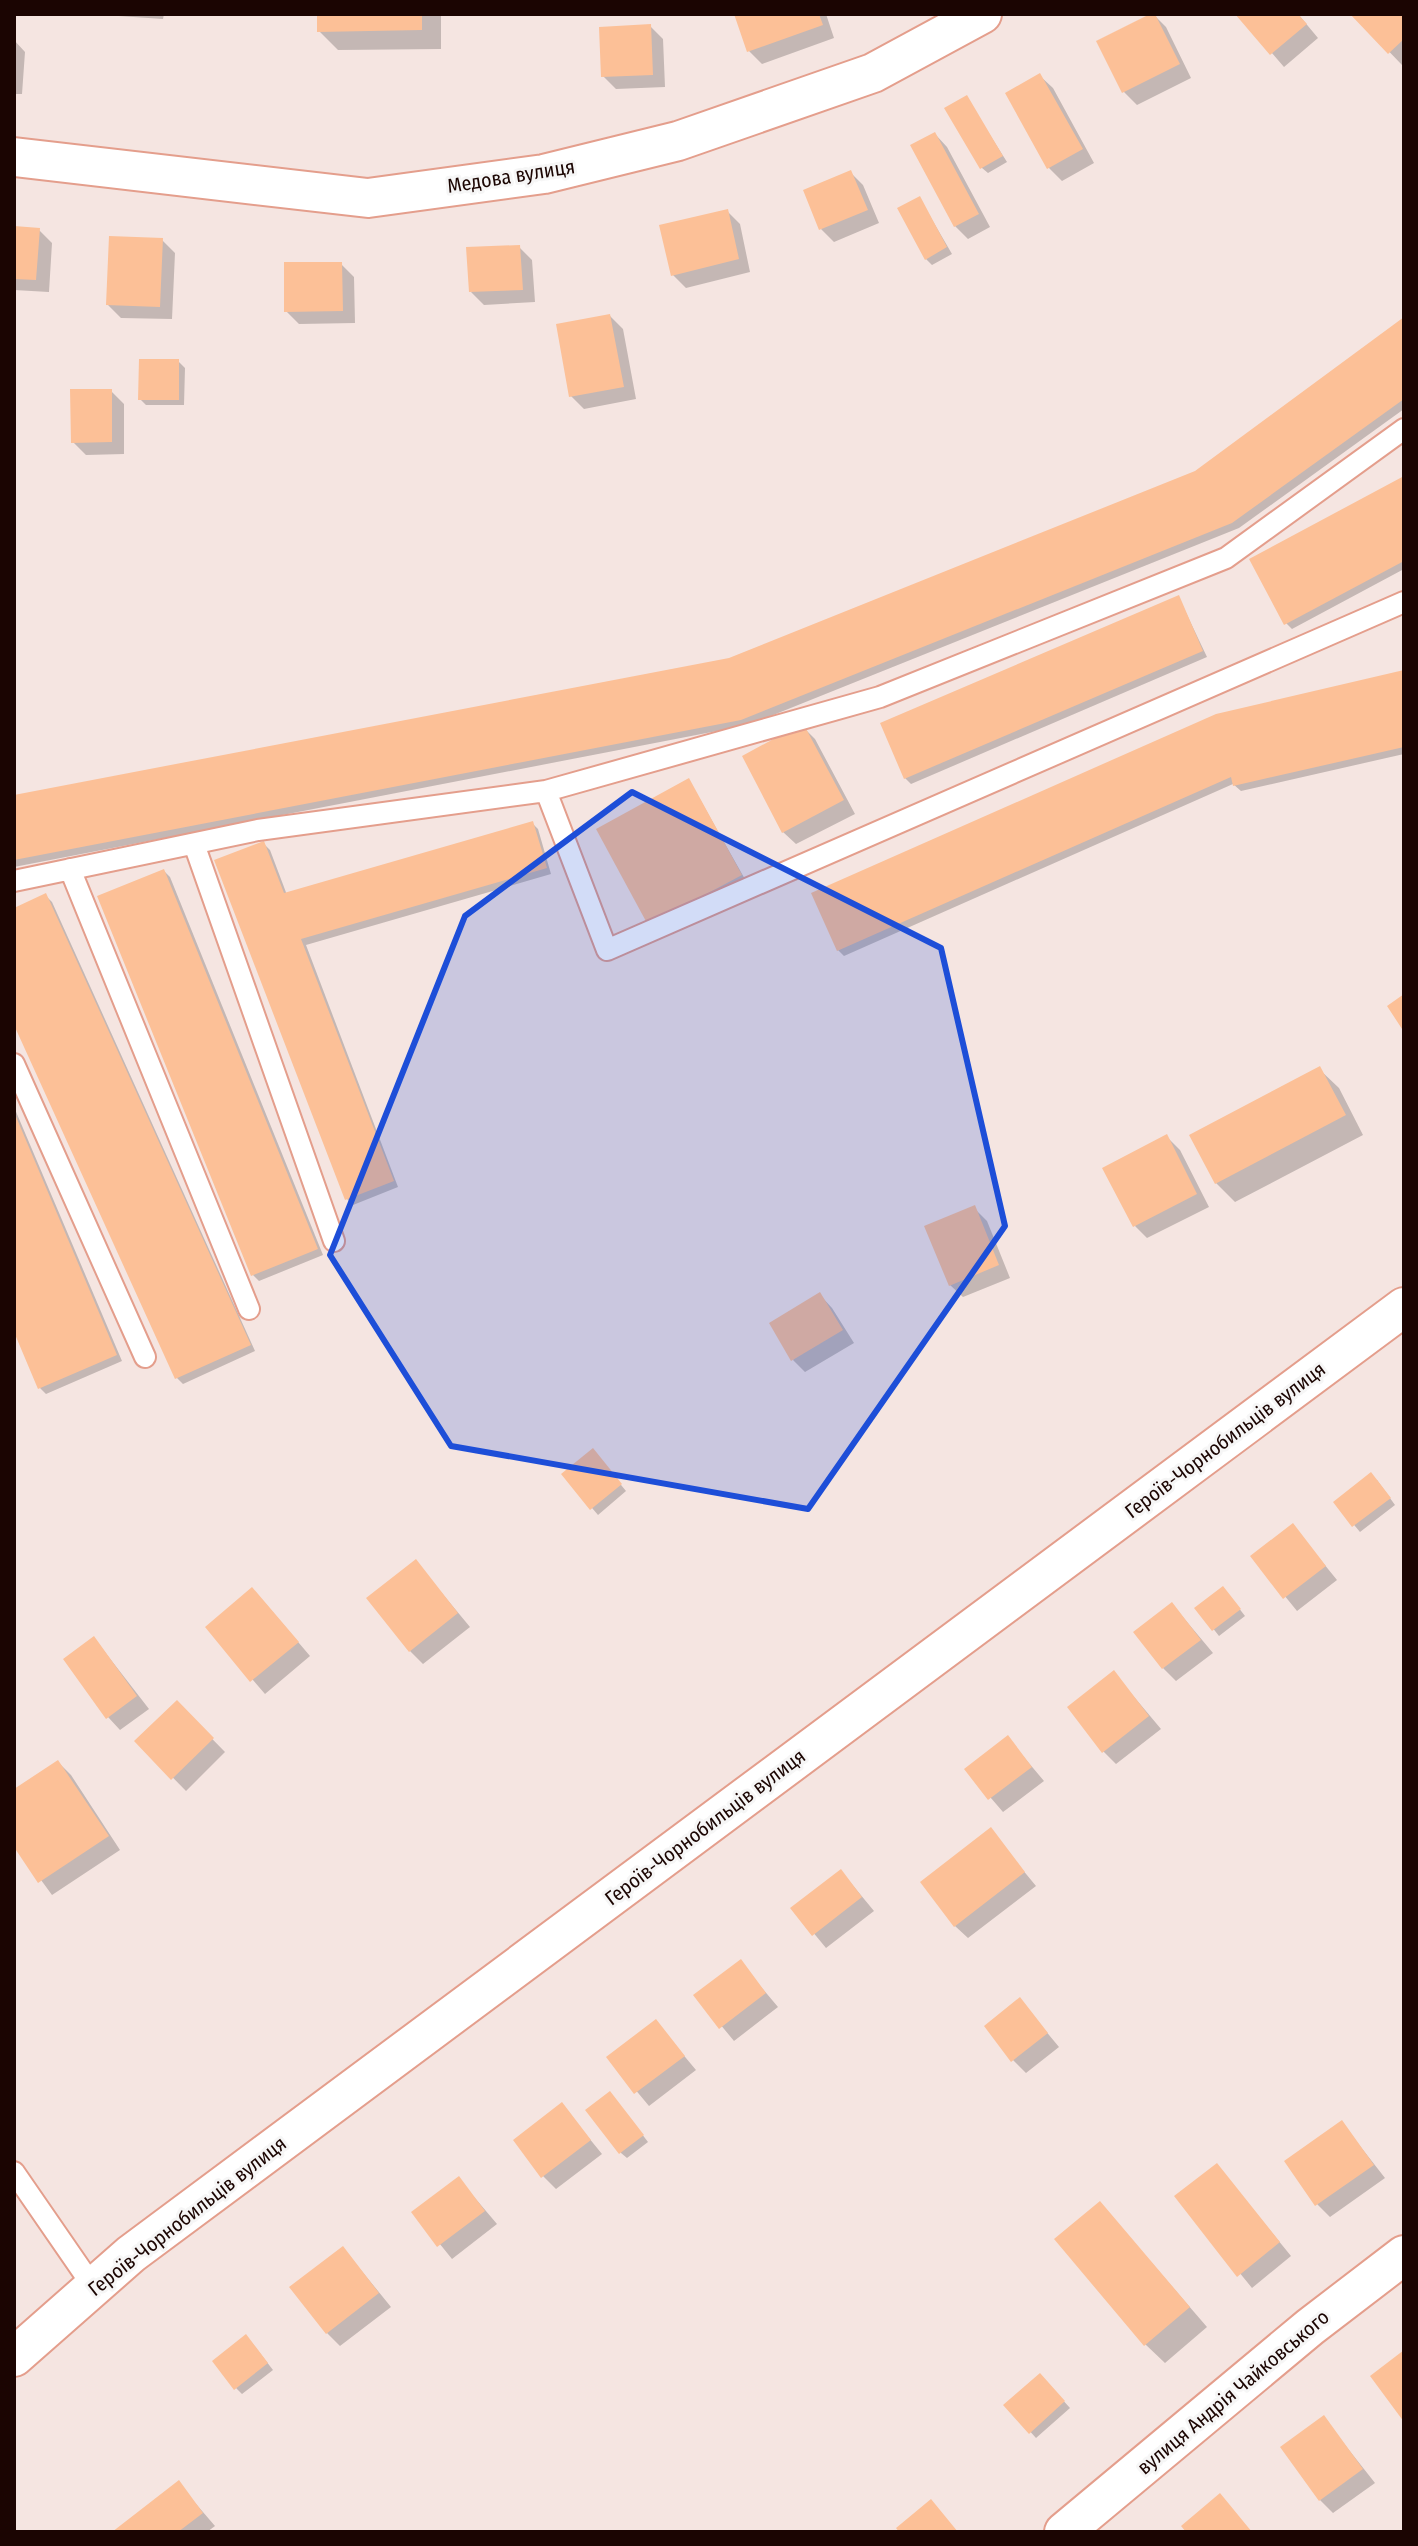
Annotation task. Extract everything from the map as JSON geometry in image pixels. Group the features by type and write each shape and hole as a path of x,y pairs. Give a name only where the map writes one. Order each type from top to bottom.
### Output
{"street":[{"name":"Медова вулиця","path":"14,157 368,198 544,174 678,141 873,73 982,14"},
{"name":"Героїв-Чорнобильців вулиця","path":"14,2357 144,2245 1404,1307"},
{"name":"вулиця Андрія Чайковського","path":"1064,2532 1310,2327 1404,2255"}],"lane":[{"path":"14,881 258,830 546,791 880,697 1226,558 1404,429"},
{"path":"546,791 607,950 1404,602"},
{"path":"194,844 334,1241"},
{"path":"70,869 249,1309"},
{"path":"14,1064 145,1357"},
{"path":"14,2172 94,2288"}],"highlighted area":[{"path":"632,792 941,948 1005,1226 808,1509 451,1446 330,1255 465,916"}],"building":[{"path":"317,14 422,14 422,30 317,32"},
{"path":"734,14 819,14 823,25 747,52"},
{"path":"1155,14 1180,64 1122,93 1096,41"},
{"path":"1235,14 1298,14 1307,24 1270,55"},
{"path":"1350,14 1404,14 1404,39 1388,54"},
{"path":"651,24 653,75 601,77 599,27"},
{"path":"1040,73 1083,149 1047,169 1005,93"},
{"path":"967,95 1003,156 980,169 944,108"},
{"path":"935,132 979,214 954,227 910,145"},
{"path":"851,170 868,210 819,230 803,190"},
{"path":"920,196 947,247 925,260 897,208"},
{"path":"728,209 739,259 671,276 659,225"},
{"path":"14,226 40,228 36,280 14,279"},
{"path":"109,236 163,238 160,307 106,305"},
{"path":"520,245 523,290 469,292 466,247"},
{"path":"284,262 342,262 343,311 284,312"},
{"path":"610,314 624,387 569,397 556,324"},
{"path":"1404,317 1404,399 1232,523 741,720 14,860 14,795 729,658 1195,471"},
{"path":"139,359 179,359 179,400 138,400"},
{"path":"70,389 112,389 112,442 71,443"},
{"path":"1404,476 1404,561 1284,625 1249,559"},
{"path":"1179,595 1203,651 904,779 880,723"},
{"path":"1404,670 1404,747 1233,786 1231,777 837,951 811,893 1216,714"},
{"path":"803,723 844,800 782,833 742,756"},
{"path":"689,778 742,875 648,925 596,829"},
{"path":"533,821 547,868 301,939 394,1181 345,1200 214,860 264,841 284,893"},
{"path":"164,869 318,1249 251,1276 97,896"},
{"path":"46,893 251,1345 175,1379 14,1025 14,908"},
{"path":"1404,994 1404,1032 1387,1006"},
{"path":"1320,1066 1346,1115 1215,1184 1189,1135"},
{"path":"14,1112 117,1355 38,1389 14,1332"},
{"path":"1167,1134 1197,1194 1133,1227 1102,1168"},
{"path":"975,1205 999,1265 949,1286 924,1226"},
{"path":"820,1292 843,1330 791,1361 769,1323"},
{"path":"593,1448 622,1484 590,1510 561,1474"},
{"path":"1371,1472 1391,1498 1352,1527 1333,1502"},
{"path":"1293,1523 1326,1566 1283,1599 1250,1556"},
{"path":"416,1559 458,1613 409,1652 366,1598"},
{"path":"1223,1586 1241,1609 1212,1631 1194,1608"},
{"path":"252,1587 299,1642 250,1682 205,1627"},
{"path":"1172,1602 1201,1640 1162,1669 1133,1632"},
{"path":"94,1636 137,1696 106,1719 63,1659"},
{"path":"1114,1670 1149,1716 1102,1753 1067,1707"},
{"path":"177,1700 214,1738 171,1780 134,1741"},
{"path":"1008,1735 1032,1767 988,1800 964,1769"},
{"path":"58,1760 109,1836 38,1883 14,1847 14,1789"},
{"path":"991,1827 1025,1872 954,1927 920,1882"},
{"path":"841,1869 862,1897 812,1936 790,1908"},
{"path":"741,1959 766,1993 719,2029 693,1995"},
{"path":"1020,1997 1048,2033 1011,2062 984,2026"},
{"path":"656,2019 685,2056 634,2094 606,2057"},
{"path":"610,2091 644,2135 619,2154 585,2110"},
{"path":"562,2102 591,2140 541,2178 513,2140"},
{"path":"1342,2120 1374,2165 1315,2206 1284,2161"},
{"path":"1217,2163 1280,2242 1237,2277 1174,2196"},
{"path":"459,2176 485,2211 437,2247 411,2212"},
{"path":"1100,2201 1190,2307 1144,2346 1054,2239"},
{"path":"343,2246 379,2293 326,2334 289,2287"},
{"path":"246,2334 268,2363 234,2390 212,2361"},
{"path":"1404,2350 1404,2422 1370,2376"},
{"path":"1040,2373 1065,2401 1029,2434 1003,2405"},
{"path":"1324,2415 1363,2469 1319,2501 1280,2447"},
{"path":"179,2480 203,2513 178,2532 112,2532"},
{"path":"1220,2493 1252,2532 1186,2532 1181,2526"},
{"path":"931,2499 958,2532 899,2532 896,2528"}]}
